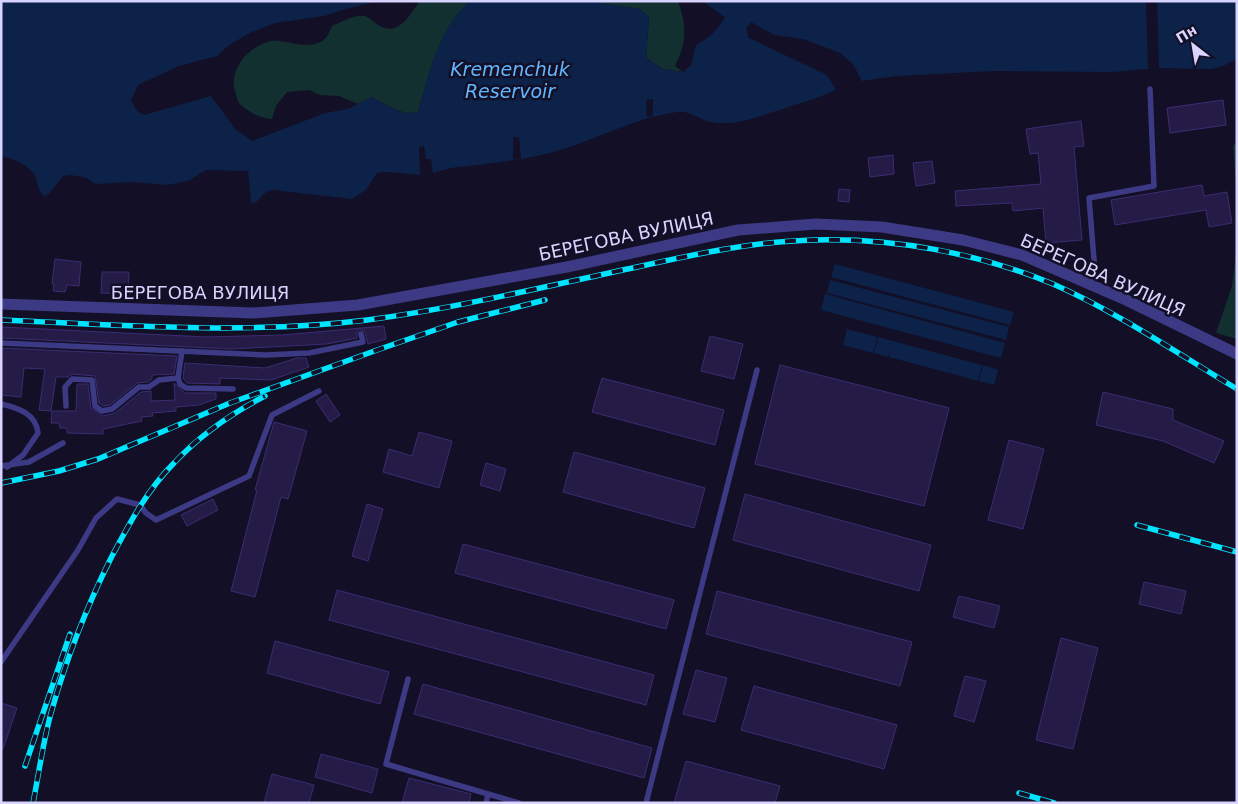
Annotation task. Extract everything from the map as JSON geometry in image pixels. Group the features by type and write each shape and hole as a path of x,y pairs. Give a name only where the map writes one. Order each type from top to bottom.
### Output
{"street":[{"name":"БЕРЕГОВА ВУЛИЦЯ","path":"1,304 254,313 358,305 567,267 738,230 816,224 882,227 963,240 1022,255 1237,354"}],"lane":[{"path":"1090,285 1095,272 1089,198 1154,186 1150,89"},
{"path":"1,343 266,355 309,353 363,342 362,334"},
{"path":"182,352 178,378 180,384 186,388 233,389"},
{"path":"646,803 757,370"},
{"path":"66,406 65,387 72,379 92,380 95,406 102,411 112,409 139,387 149,387 159,380 178,378"},
{"path":"1,662 78,550 96,518 117,498 140,505 146,514 156,520 249,476 272,415 319,391"},
{"path":"1,404 31,415 37,424 38,433 23,455 4,467"},
{"path":"4,467 29,462 63,443"},
{"path":"408,679 386,764 519,803"},
{"path":"486,803 488,794"}],"green space":[{"path":"420,1 470,1 459,12 443,38 436,53 418,112 407,113 400,111 372,97 358,104 339,96 320,95 309,90 287,92 276,106 272,119 255,115 239,102 235,91 235,74 243,59 256,47 272,41 312,45 325,39 332,26 357,16 365,16 388,29 394,28 409,17"},
{"path":"586,1 678,1 683,19 684,42 675,66 683,72 663,69 646,58 649,17 640,9"},
{"path":"1237,141 1237,198 1233,146"},
{"path":"1237,244 1237,339 1216,333 1232,286"}],"water":[{"name":"Kremenchuk Reservoir","path":"1,1 380,1 324,16 275,23 252,32 229,45 217,56 179,66 138,85 131,100 137,111 144,115 211,96 236,130 252,141 325,113 348,109 372,97 400,111 407,113 418,112 431,67 442,39 450,25 470,1 586,1 640,9 649,17 646,58 663,69 683,72 691,65 696,45 713,33 725,17 702,1 1237,1 1237,59 1223,66 1211,69 1159,68 1112,72 994,71 896,76 862,81 853,64 840,53 803,39 774,35 751,22 746,29 749,38 827,75 836,90 811,100 743,121 716,123 705,121 687,113 678,112 643,120 558,151 530,157 451,168 426,175 377,173 366,190 352,199 273,190 266,192 255,203 251,202 248,171 206,170 188,181 167,185 133,182 96,184 84,177 63,176 49,194 44,196 31,170 19,162 1,156"},
{"path":"835,264 1014,312 1010,325 831,277"},
{"path":"830,280 1009,327 1006,340 827,293"},
{"path":"825,294 1005,343 1001,358 821,310"},
{"path":"847,329 877,337 873,353 843,345"},
{"path":"878,337 982,365 978,381 950,373 951,367 949,373 889,357 891,347 888,357 874,353"},
{"path":"983,365 998,370 994,385 979,381"}],"pier":[{"path":"1146,1 1157,1 1159,68 1148,70"},
{"path":"653,99 653,116 647,117 646,100"},
{"path":"513,137 519,137 521,158 513,160"},
{"path":"424,146 426,159 431,159 433,174 420,175 419,147"}],"building":[{"path":"1223,100 1226,125 1170,133 1167,108"},
{"path":"1081,121 1084,146 1074,147 1082,240 1046,243 1043,208 1013,211 1012,203 956,206 955,191 1041,184 1038,153 1030,154 1026,129"},
{"path":"893,155 894,174 870,177 868,158"},
{"path":"932,161 935,183 916,186 913,163"},
{"path":"1202,185 1204,196 1227,192 1232,223 1209,227 1206,210 1115,225 1111,200"},
{"path":"839,189 850,190 849,202 838,201"},
{"path":"55,259 81,262 79,286 67,285 65,292 53,291"},
{"path":"102,272 129,272 128,294 101,293"},
{"path":"384,326 386,339 368,344 365,332 360,329 357,332 357,338 327,344 232,349 1,338 1,327 206,337 283,335"},
{"path":"710,336 743,344 734,379 701,371"},
{"path":"1,348 177,356 174,374 152,375 152,379 148,382 137,383 110,405 103,406 99,403 95,376 72,374 68,377 56,377 51,411 39,410 45,369 24,368 21,397 1,395"},
{"path":"297,358 306,358 309,367 271,380 220,378 220,384 187,383 183,378 185,363 265,368"},
{"path":"780,365 949,408 924,506 755,464"},
{"path":"602,378 724,410 715,445 592,412"},
{"path":"174,383 185,393 216,393 216,399 199,405 176,407 176,411 152,413 153,416 141,417 142,421 103,429 103,434 67,433 67,428 60,428 59,423 51,423 52,411 76,411 77,384 88,384 91,408 103,416 115,413 141,392 151,391 151,401 175,400"},
{"path":"1103,392 1173,409 1173,420 1224,441 1214,463 1163,441 1096,425"},
{"path":"326,394 340,415 330,422 316,401"},
{"path":"274,422 307,431 288,499 281,497 255,597 231,591 257,490 255,490"},
{"path":"419,432 452,441 439,488 383,472 389,449 412,456"},
{"path":"1009,440 1044,449 1023,529 988,520"},
{"path":"574,452 705,488 694,528 563,492"},
{"path":"486,463 506,469 500,491 480,485"},
{"path":"745,494 931,545 919,591 733,540"},
{"path":"213,499 218,510 187,526 181,515"},
{"path":"367,504 383,509 368,561 352,556"},
{"path":"463,544 674,600 666,629 455,573"},
{"path":"1144,582 1186,591 1181,614 1139,604"},
{"path":"337,590 654,675 646,705 329,620"},
{"path":"717,591 912,642 900,686 706,634"},
{"path":"959,596 1000,606 994,628 953,617"},
{"path":"1061,638 1098,648 1073,749 1036,740"},
{"path":"275,641 389,672 380,704 267,673"},
{"path":"696,670 727,678 715,722 683,714"},
{"path":"965,676 986,681 974,722 954,716"},
{"path":"423,684 652,748 644,778 414,714"},
{"path":"754,686 897,725 884,769 741,730"},
{"path":"1,703 17,708 3,749 1,749"},
{"path":"321,754 378,769 372,793 315,777"},
{"path":"686,761 780,786 775,803 674,803"},
{"path":"272,774 314,785 309,803 264,803"},
{"path":"409,778 471,794 469,803 402,803"}],"railway":[{"path":"1,320 184,328 321,325 435,309 726,249 793,241 845,240 906,245 936,250 966,256 1025,273 1077,295 1124,320 1237,389"},
{"path":"1,483 59,471 98,459 230,403 380,349 458,322 545,300"},
{"path":"33,803 48,724 70,654 102,577 132,520 155,484 184,453 217,425 265,396"},
{"path":"1137,525 1237,552"},
{"path":"25,766 70,634"},
{"path":"1019,793 1054,803"}]}
